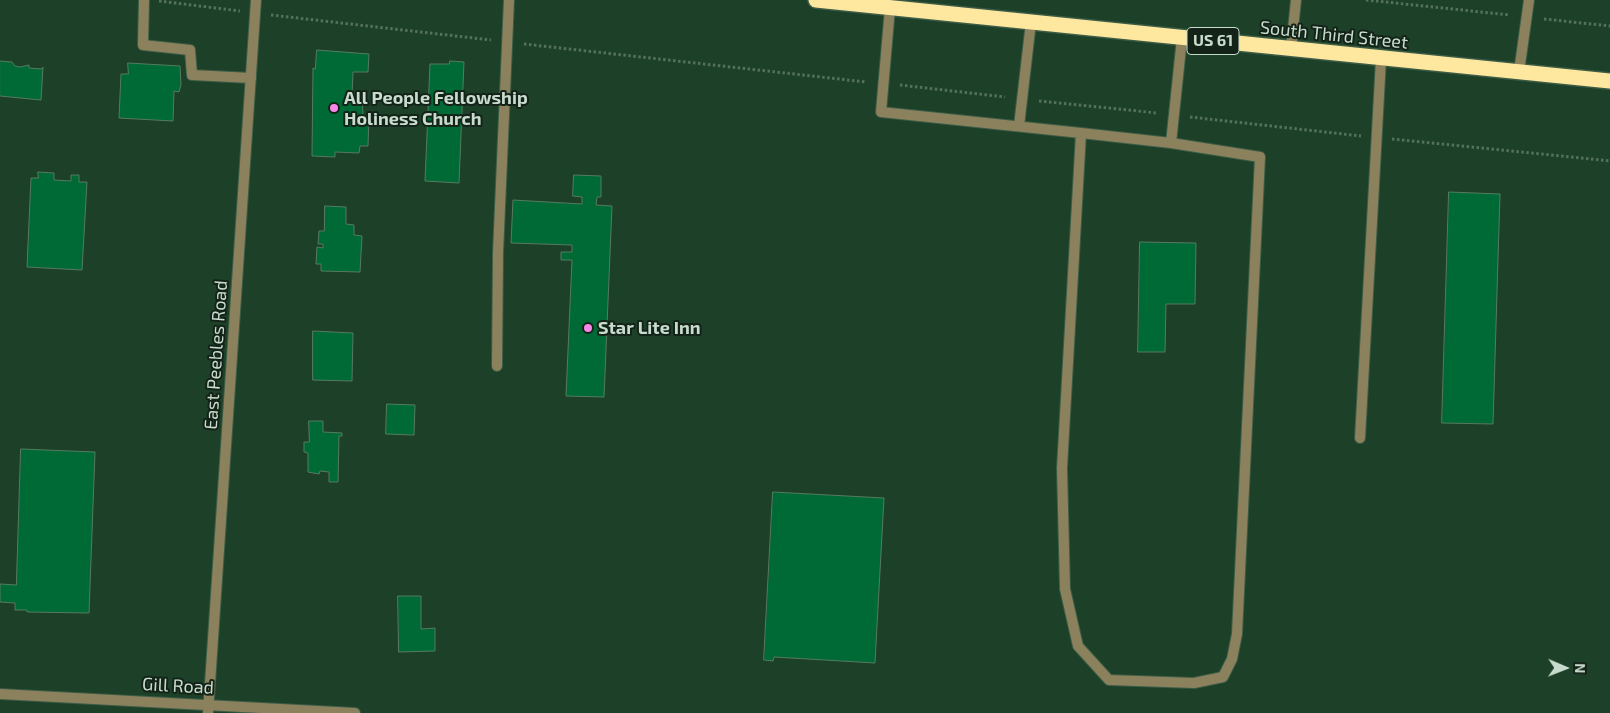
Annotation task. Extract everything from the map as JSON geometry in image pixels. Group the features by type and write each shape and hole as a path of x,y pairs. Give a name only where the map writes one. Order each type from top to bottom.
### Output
{"highway":[{"name":"South Third Street","path":"816,0 1610,81"}],"street":[{"path":"144,0 143,45 190,50 192,76 251,78"},
{"name":"East Peebles Road","path":"208,708 256,0"},
{"path":"497,366 498,253 508,0"},
{"path":"1291,49 1296,0"},
{"path":"1519,72 1529,0"},
{"path":"890,8 881,112 1019,126 1171,143 1260,157 1237,634 1232,659 1223,677 1194,683 1109,680 1078,646 1066,589 1062,468 1081,133"},
{"path":"1019,126 1031,22"},
{"path":"1171,143 1182,38"},
{"path":"1360,438 1381,58"},
{"name":"Gill Road","path":"0,694 208,708 355,713"}],"path":[{"path":"154,0 883,84 1376,138 1610,161"},
{"path":"1366,0 1610,26"}],"building":[{"path":"317,50 369,54 368,72 353,72 352,95 362,93 363,115 369,116 368,146 360,146 359,153 335,152 335,157 312,156 313,68 315,69"},
{"path":"0,61 12,62 15,66 20,67 29,65 29,68 41,69 43,67 41,100 0,96"},
{"path":"450,61 464,62 459,183 425,181 430,64 449,64"},
{"path":"128,63 180,66 181,85 179,92 174,91 173,121 119,118 121,74 128,74"},
{"path":"38,172 54,173 54,180 71,181 71,175 79,175 79,182 87,182 82,270 27,267 31,178 38,178"},
{"name":"Star Lite Inn","path":"574,175 601,176 601,197 597,197 596,205 612,206 604,397 566,396 572,260 561,260 561,252 572,252 572,245 511,243 513,200 582,204 582,197 573,196"},
{"path":"1449,192 1500,194 1493,424 1442,423"},
{"path":"325,206 346,207 346,224 354,225 354,235 362,236 360,272 321,271 321,264 316,264 317,247 323,248 323,244 318,244 319,231 324,231"},
{"path":"1140,242 1196,243 1195,304 1166,304 1165,352 1138,352"},
{"path":"313,331 353,333 352,381 313,380"},
{"path":"387,404 415,405 414,435 386,434"},
{"path":"309,421 323,421 323,432 342,433 342,436 339,436 338,482 329,482 329,472 320,471 319,474 308,472 308,453 304,452 304,442 309,442"},
{"path":"21,449 95,452 89,613 27,612 27,610 15,610 15,603 0,602 0,584 16,585"},
{"path":"773,492 884,498 875,663 774,657 773,661 764,660"},
{"path":"398,596 421,596 421,629 435,628 435,651 399,652"}],"place":[{"name":"All People Fellowship Holiness Church","path":"334,108"},
{"name":"Star Lite Inn","path":"588,328"}]}
